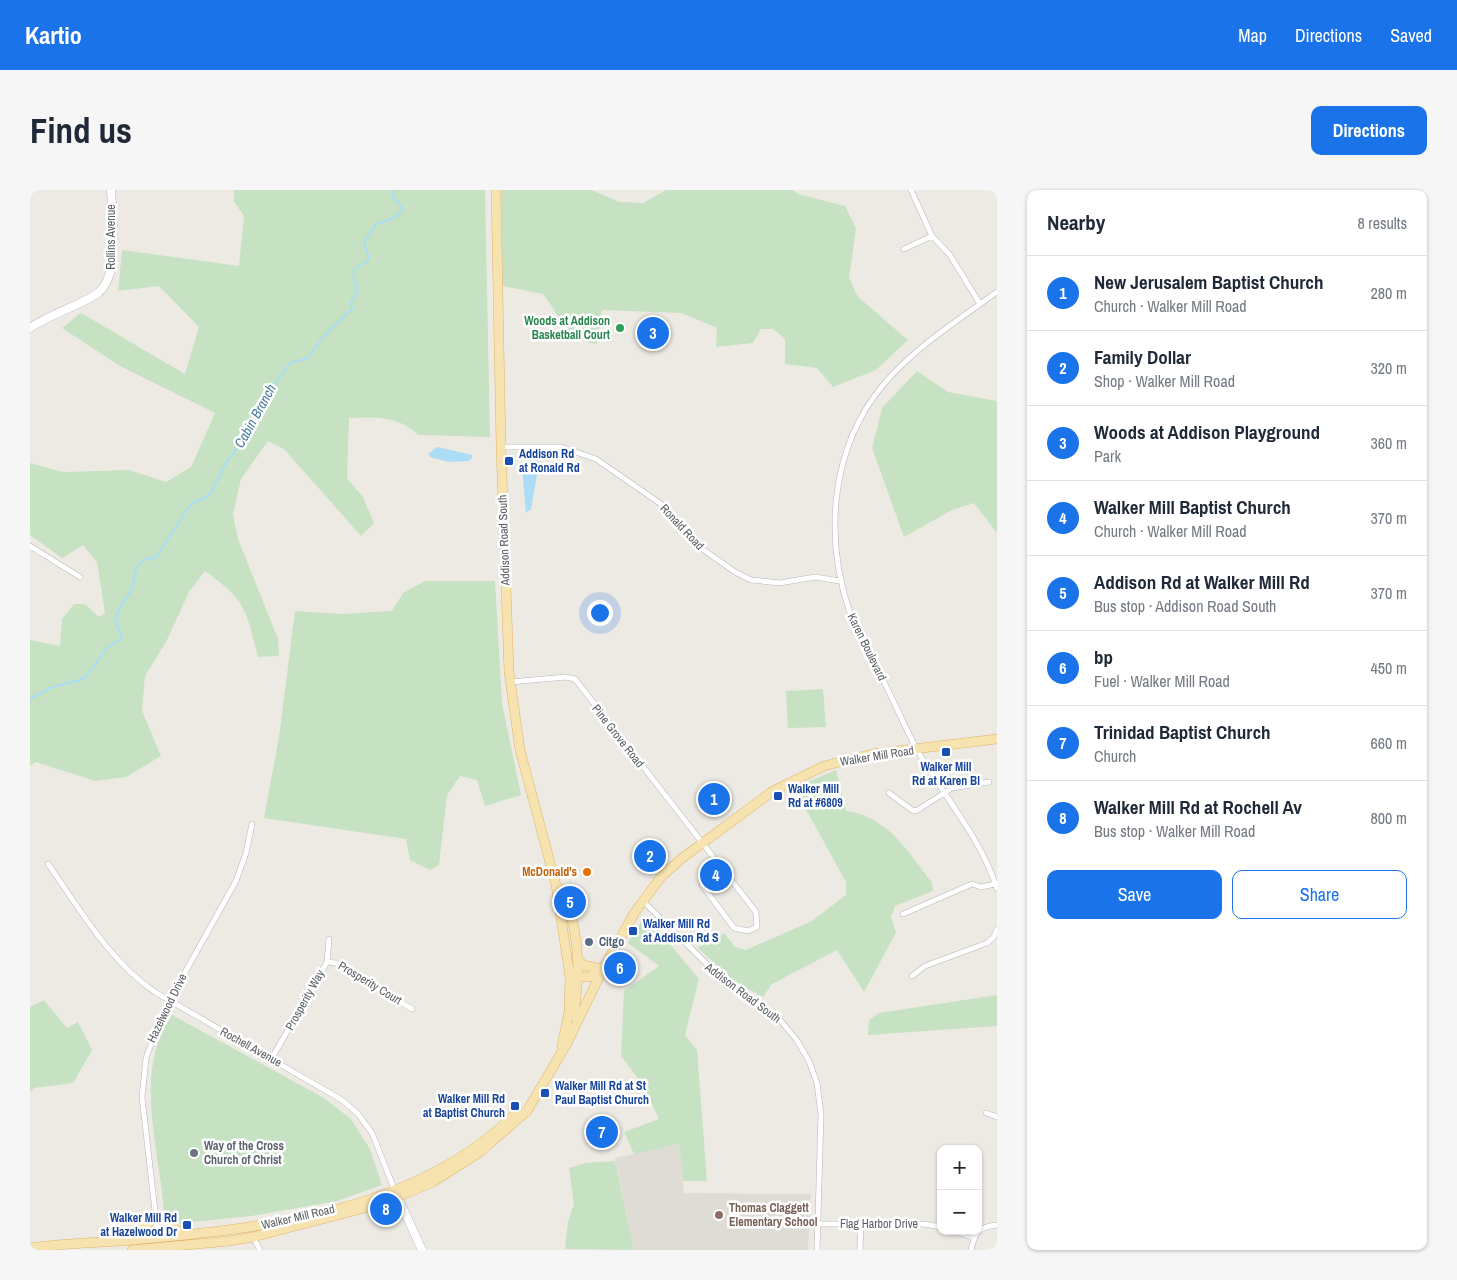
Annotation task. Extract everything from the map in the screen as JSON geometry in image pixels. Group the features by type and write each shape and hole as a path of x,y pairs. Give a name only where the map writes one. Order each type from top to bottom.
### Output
{"main road":[{"name":"Addison Road South","path":"496,190 501,447 510,682 520,750 556,885 574,977 577,999 564,1048"},
{"name":"Walker Mill Road","path":"132,1250 188,1245 208,1247 253,1237 332,1218 433,1182 480,1152 526,1111 564,1048 603,969 643,901 670,868 703,842 759,800 801,775 851,758 997,739"},
{"name":"Addison Road South","path":"556,885 564,897 575,936 578,958 574,977"},
{"path":"578,958 582,965 603,969"},
{"path":"574,977 590,977 603,969"},
{"name":"Walker Mill Road","path":"32,1248 239,1230 396,1194"},
{"path":"125,1240 134,1236 156,1215 167,1226 190,1234"},
{"path":"178,1250 188,1245"}],"street":[{"name":"Rollins Avenue","path":"30,328 53,314 94,296 107,284 112,267 111,190"},
{"path":"911,190 932,236 950,255 980,304"},
{"path":"904,249 932,236"},
{"name":"Karen Boulevard","path":"996,886 985,857 917,750 851,616 840,581 834,540 836,494 841,468 858,426 882,386 928,343 997,292"},
{"name":"Ronald Road","path":"501,447 562,447 596,459 662,504 701,548 735,572 750,580 780,583 815,577 840,581"},
{"path":"30,546 80,577"},
{"name":"Pine Grove Road","path":"510,682 566,677 575,680 602,717 703,842"},
{"path":"889,794 914,811 958,786 989,782"},
{"name":"Hazelwood Drive","path":"158,1237 142,1088 146,1058 151,1040 169,1001 236,880 246,853 252,824"},
{"path":"703,842 756,912 757,927 748,931 734,928 702,885 704,874"},
{"name":"Rochell Avenue","path":"48,864 122,966 142,984 333,1093 358,1114 378,1146 396,1194 422,1250"},
{"path":"903,914 972,884 987,887 996,886"},
{"name":"Addison Road South","path":"643,901 706,966 732,987 780,1020 802,1047 814,1075 820,1106 817,1250"},
{"path":"912,976 934,962 987,943 994,937 997,929"},
{"name":"Prosperity Way","path":"272,1058 327,962 329,940"},
{"name":"Prosperity Court","path":"327,962 336,962 412,1009"},
{"path":"986,1113 997,1117"},
{"name":"Flag Harbor Drive","path":"818,1224 924,1224 937,1226"},
{"path":"860,1250 861,1224"},
{"path":"971,1250 973,1238 984,1227 997,1225"},
{"path":"965,1235 973,1238"},
{"path":"158,1237 159,1249"},
{"path":"253,1237 260,1250"}],"shaded area":[{"name":"Thomas Claggett Elementary School","path":"679,1144 684,1193 811,1194 808,1250 634,1250 615,1158"}],"green space":[{"path":"234,190 485,190 490,437 418,435 403,424 395,421 377,418 349,418 347,478 363,497 374,523 361,536 284,449 268,441 241,479 233,514 238,539 278,639 279,656 258,657 247,617 242,607 229,590 205,571 189,592 166,642 145,676 142,711 161,756 126,777 95,781 36,762 30,766 30,640 60,646 62,619 74,604 85,604 99,617 105,613 97,562 83,545 62,558 30,535 30,463 63,472 129,470 166,482 191,467 215,413 120,366 62,328 81,313 185,374 199,327 159,286 118,291 122,250 239,266 244,216 234,202"},
{"path":"501,190 592,190 619,202 643,203 666,190 793,190 798,194 845,206 856,228 849,278 858,297 908,340 876,370 833,387 817,368 785,364 785,339 773,329 761,329 753,343 716,347 717,328 681,313 602,310 597,344 586,341 565,326 543,294 503,286"},
{"path":"917,371 948,392 997,401 997,533 974,503 952,510 904,537 872,448 882,408"},
{"path":"425,581 495,581 502,703 521,795 485,806 477,780 460,776 447,795 439,865 430,870 410,860 406,839 264,818 279,737 295,611 342,614 392,611 403,593"},
{"path":"823,689 826,727 788,728 786,691"},
{"path":"836,770 846,811 861,814 874,820 896,837 932,883 933,891 895,906 891,917 896,933 864,992 837,950 772,984 763,997 731,979 698,948 724,933 735,947 746,950 812,921 846,895 846,882 794,788"},
{"path":"641,922 654,925 699,979 685,1035 697,1050 707,1181 683,1181 679,1144 634,1154 624,1132 659,1119 643,1085 621,1056 624,991 659,966 628,943"},
{"path":"997,995 997,1026 868,1035 869,1020 879,1013"},
{"path":"44,1000 67,1028 78,1022 92,1050 73,1083 34,1088 30,1092 30,1007"},
{"path":"172,1015 324,1098 351,1119 370,1149 382,1185 337,1201 251,1216 173,1224 164,1213 154,1138 151,1086 153,1061 160,1037"},
{"path":"615,1161 634,1250 565,1249 568,1222 574,1204 569,1168 586,1163"}],"water":[{"path":"437,447 472,455 472,458 469,461 449,462 430,457 428,454"},
{"path":"540,457 531,509 526,513 522,466 526,459"}],"waterway":[{"name":"Cabin Branch","path":"30,699 52,687 86,677 108,647 122,638 116,623 116,617 132,588 138,565 142,561 156,558 188,508 194,502 207,497 212,491 227,461 245,439 252,418 264,401 266,390 277,381 290,363 308,358 322,338 352,309 351,301 357,293 354,272 356,268 366,263 369,258 364,243 377,224 396,217 402,210 393,197 393,190"}],"place":[{"name":"Woods at Addison Basketball Court","path":"620,328"},
{"name":"Woods at Addison Playground","path":"653,333"},
{"name":"Addison Rd at Ronald Rd","path":"509,461"},
{"name":"Walker Mill Rd at Karen Bl","path":"946,752"},
{"name":"Walker Mill Rd at #6809","path":"778,796"},
{"name":"New Jerusalem Baptist Church","path":"714,799"},
{"name":"Family Dollar","path":"650,856"},
{"name":"McDonald's","path":"587,872"},
{"name":"Walker Mill Baptist Church","path":"716,875"},
{"name":"Addison Rd at Walker Mill Rd","path":"570,902"},
{"name":"Walker Mill Rd at Addison Rd S","path":"633,931"},
{"name":"Citgo","path":"589,942"},
{"name":"bp","path":"620,968"},
{"name":"Walker Mill Rd at St Paul Baptist Church","path":"545,1093"},
{"name":"Walker Mill Rd at Baptist Church","path":"515,1106"},
{"name":"Trinidad Baptist Church","path":"602,1132"},
{"name":"Way of the Cross Church of Christ","path":"194,1153"},
{"name":"Walker Mill Rd at Rochell Av","path":"386,1209"},
{"name":"Thomas Claggett Elementary School","path":"719,1215"},
{"name":"Walker Mill Rd at Hazelwood Dr","path":"187,1225"}]}
